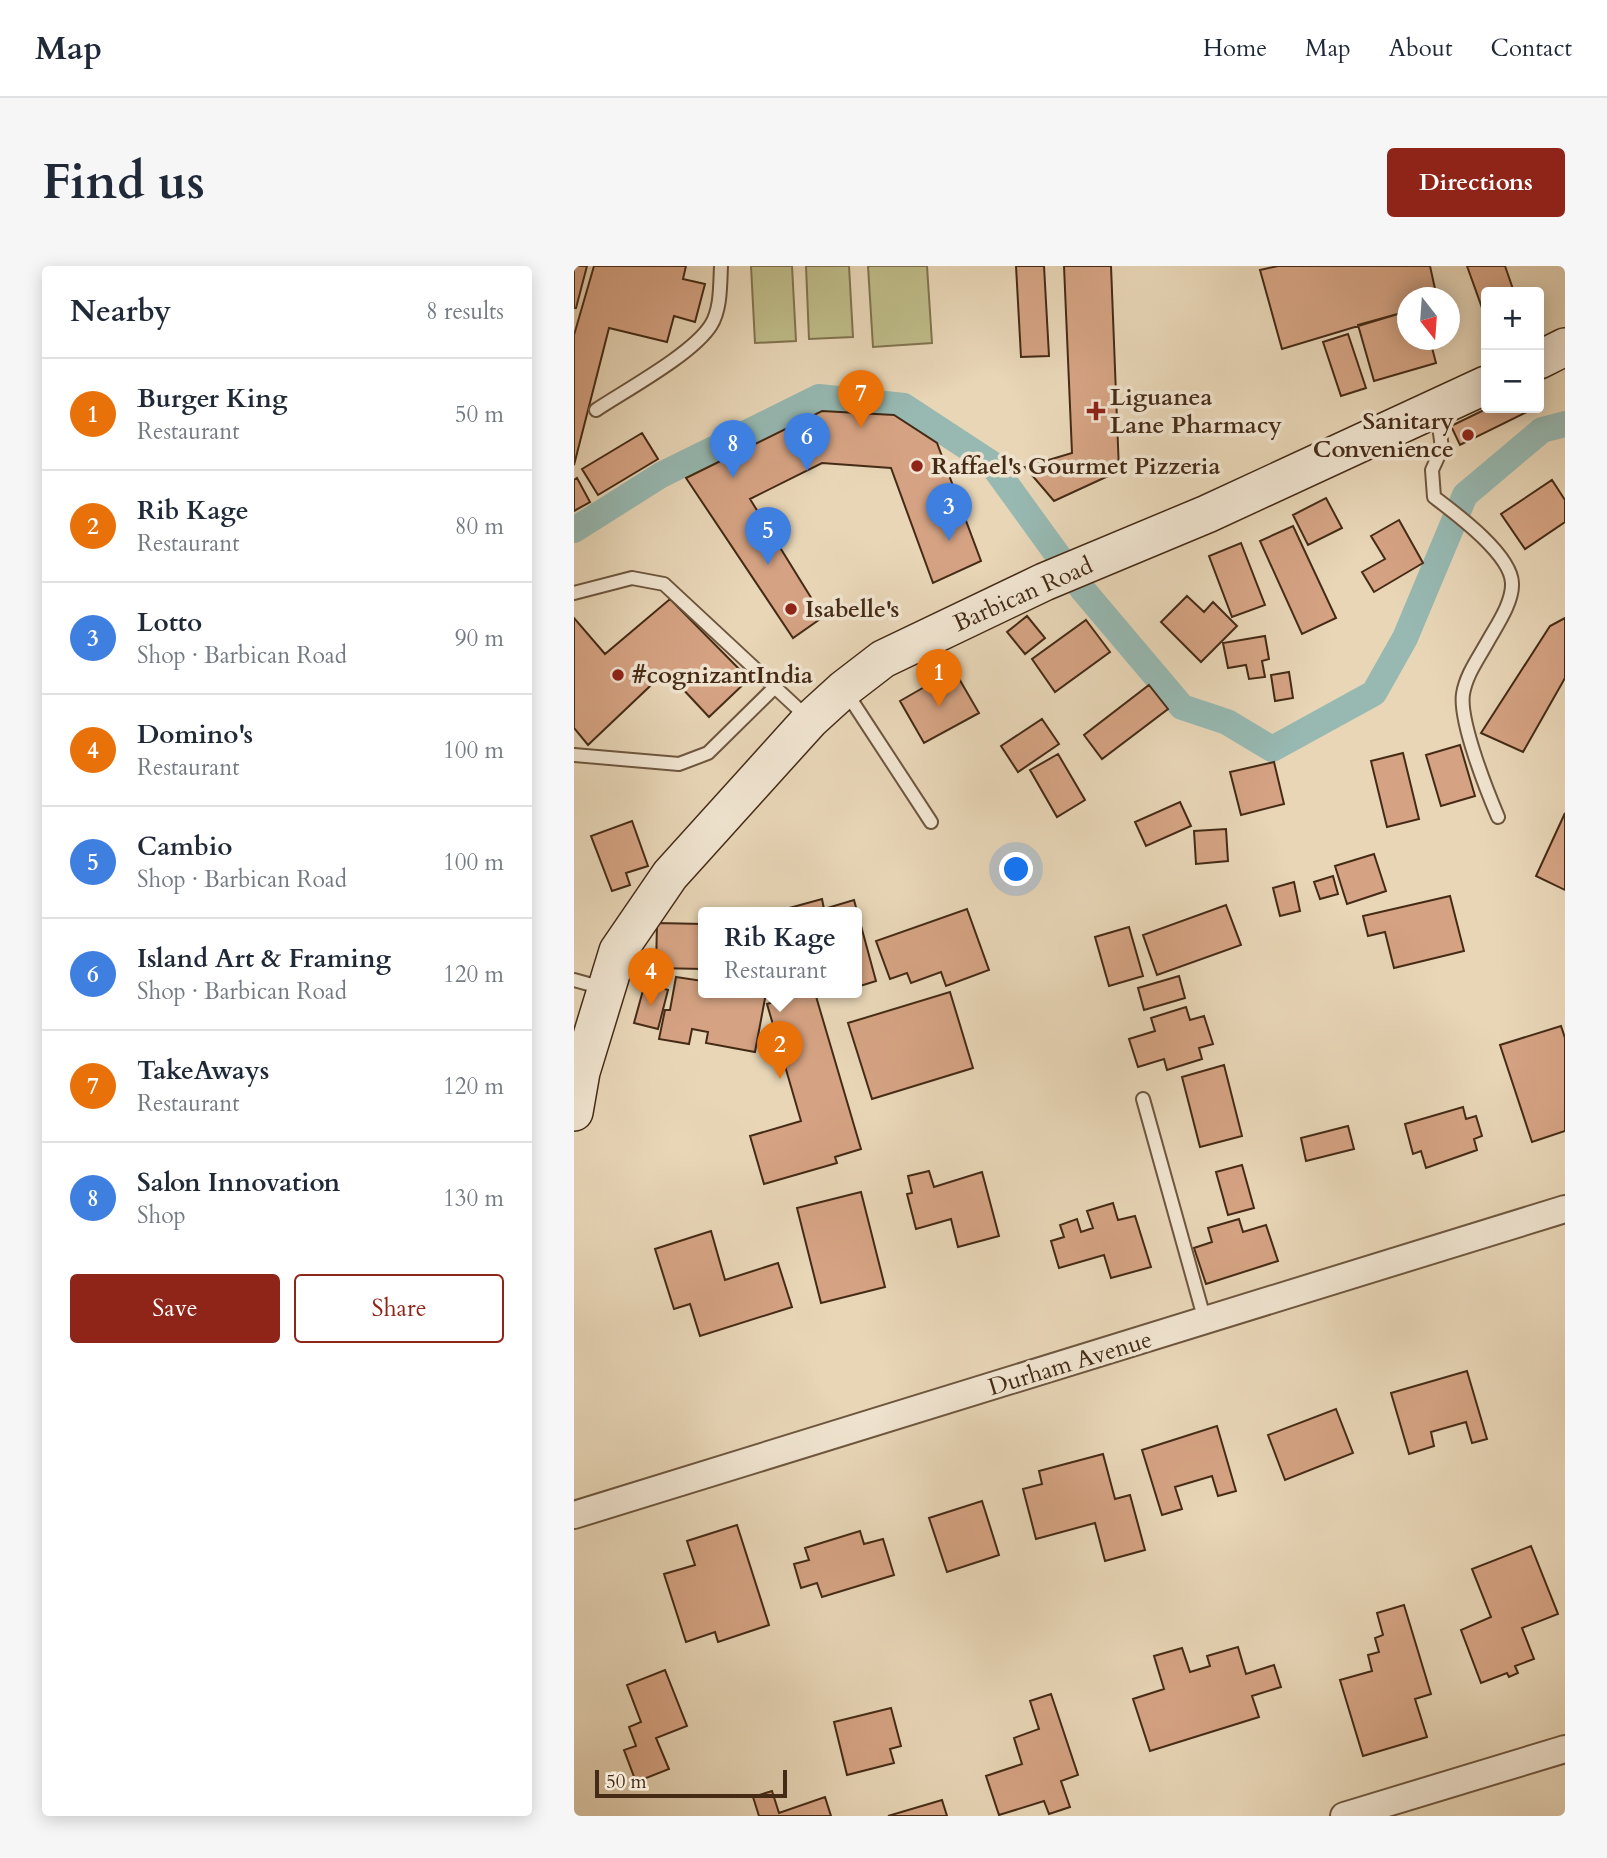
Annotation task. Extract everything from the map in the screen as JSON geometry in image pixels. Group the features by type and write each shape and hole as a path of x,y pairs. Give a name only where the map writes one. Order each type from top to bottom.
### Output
{"main road":[{"path":"1544,358 1565,347"},
{"name":"Barbican Road","path":"574,1112 590,984 618,951 670,874 810,720 844,689 883,659 1044,582 1093,563 1437,410 1481,388"}],"street":[{"name":"Durham Avenue","path":"574,1515 1565,1209"},
{"path":"1344,1816 1565,1749"}],"lane":[{"path":"596,410 696,344 712,324 718,304 721,266"},
{"path":"1437,410 1442,448 1432,470 1434,497 1480,533 1506,568 1512,582 1507,604 1467,678 1462,697 1465,718 1483,781 1498,817"},
{"path":"574,593 632,578 664,584 810,720"},
{"path":"574,755 679,764 708,753 775,687"},
{"path":"844,689 931,822"},
{"path":"1143,1099 1205,1321"}],"shaded area":[{"path":"751,266 792,266 796,341 755,343"},
{"path":"806,266 849,266 853,337 809,339"},
{"path":"868,266 927,266 932,343 873,347"}],"building":[{"path":"574,266 587,266 576,308 574,308"},
{"path":"594,266 686,266 683,279 705,284 695,322 674,316 667,342 609,328 574,465 574,335"},
{"path":"1016,266 1044,266 1049,356 1021,357"},
{"path":"1064,266 1111,266 1119,471 1054,501 1025,467 1072,453"},
{"path":"1278,266 1430,266 1435,287 1397,287 1397,314 1282,349 1260,270"},
{"path":"1467,266 1505,266 1512,287 1481,287 1481,305"},
{"path":"1397,314 1397,350 1433,350 1436,363 1374,381 1358,325"},
{"path":"1348,334 1366,388 1341,396 1323,342"},
{"path":"822,411 894,415 937,443 981,561 933,583 891,468 822,463 750,499 823,617 793,638 686,478"},
{"name":"Sanitary Convenience","path":"1481,411 1525,413 1460,445 1451,426"},
{"path":"642,433 658,459 598,495 582,469"},
{"path":"577,478 590,502 574,511 574,480"},
{"path":"1552,480 1565,500 1565,522 1525,549 1501,514"},
{"path":"1326,498 1342,528 1308,545 1293,515"},
{"path":"1399,520 1423,563 1374,592 1362,572 1385,559 1371,536"},
{"path":"1293,526 1336,618 1302,634 1260,541"},
{"path":"1241,543 1265,605 1232,617 1209,556"},
{"path":"1187,596 1204,612 1213,602 1237,626 1201,662 1161,622"},
{"name":"#cognizantIndia","path":"670,599 749,679 709,717 666,671 588,745 574,728 574,618 605,654"},
{"path":"1027,616 1045,638 1025,654 1007,632"},
{"path":"1565,618 1565,678 1523,752 1481,733 1550,626"},
{"path":"1086,620 1110,652 1055,692 1032,659"},
{"path":"1265,636 1269,659 1262,661 1265,677 1249,679 1246,665 1228,668 1223,643"},
{"path":"954,670 979,713 924,743 900,701"},
{"path":"1289,672 1293,698 1275,701 1271,675"},
{"path":"1149,685 1168,709 1102,759 1084,735"},
{"path":"1042,719 1059,744 1018,772 1001,746"},
{"path":"1460,745 1475,796 1441,806 1426,755"},
{"path":"1403,753 1419,819 1387,827 1371,761"},
{"path":"1058,754 1085,800 1057,817 1030,770"},
{"path":"1274,762 1284,804 1241,815 1230,772"},
{"path":"1180,802 1191,826 1146,846 1135,822"},
{"path":"1565,813 1565,890 1536,876"},
{"path":"632,821 648,866 626,873 630,885 612,891 591,836"},
{"path":"1226,829 1228,861 1196,864 1194,831"},
{"path":"1374,854 1386,891 1347,904 1335,866"},
{"path":"1333,876 1338,894 1320,899 1314,882"},
{"path":"1294,882 1300,911 1280,916 1273,888"},
{"path":"1450,896 1464,951 1394,968 1385,932 1368,936 1363,916"},
{"path":"822,899 824,907 793,907"},
{"path":"854,900 856,907 831,907"},
{"path":"1226,905 1241,945 1157,975 1143,935"},
{"path":"967,909 989,970 946,986 941,972 911,983 907,973 890,979 876,941"},
{"path":"657,923 698,924 698,969 656,968"},
{"path":"1129,927 1143,976 1109,986 1095,937"},
{"path":"862,929 876,981 862,985"},
{"path":"1179,976 1185,998 1144,1010 1138,988"},
{"path":"676,977 698,980 698,998 765,998 755,1052 706,1043 708,1032 692,1029 689,1044 659,1039 665,1010 670,1010"},
{"path":"645,983 668,990 658,1029 634,1023"},
{"path":"950,992 973,1068 872,1099 848,1023"},
{"path":"787,998 816,998 861,1149 835,1157 837,1163 764,1184 750,1136 801,1121 767,1004"},
{"path":"1186,1007 1190,1020 1204,1016 1213,1044 1199,1048 1202,1059 1167,1070 1164,1059 1138,1067 1129,1039 1155,1031 1151,1018"},
{"path":"1561,1026 1565,1038 1565,1131 1532,1142 1500,1045"},
{"path":"1224,1065 1242,1136 1200,1147 1182,1077"},
{"path":"1463,1107 1466,1119 1476,1116 1482,1136 1474,1139 1477,1150 1426,1168 1421,1151 1413,1154 1405,1124"},
{"path":"1348,1126 1354,1149 1306,1161 1301,1138"},
{"path":"1242,1165 1254,1208 1228,1215 1216,1172"},
{"path":"929,1171 934,1187 982,1172 999,1236 958,1247 951,1219 916,1229 907,1194 912,1193 908,1176"},
{"path":"861,1192 885,1287 821,1303 797,1208"},
{"path":"1113,1203 1118,1220 1135,1216 1151,1267 1111,1278 1104,1255 1059,1268 1051,1241 1064,1237 1060,1225 1077,1219 1081,1232 1093,1228 1087,1211"},
{"path":"1239,1219 1243,1232 1266,1225 1278,1261 1206,1284 1194,1248 1212,1242 1208,1228"},
{"path":"711,1231 725,1280 778,1263 792,1307 700,1336 690,1304 674,1309 655,1249"},
{"path":"1467,1371 1487,1439 1472,1443 1466,1422 1431,1432 1434,1446 1409,1454 1391,1393"},
{"path":"1336,1409 1353,1453 1285,1480 1268,1435"},
{"path":"1217,1426 1236,1491 1218,1496 1212,1476 1175,1487 1182,1509 1162,1515 1142,1450"},
{"path":"1103,1454 1115,1499 1130,1495 1145,1550 1105,1561 1095,1523 1036,1539 1023,1489 1042,1484 1039,1471"},
{"path":"982,1501 999,1555 947,1572 929,1518"},
{"path":"737,1525 769,1625 718,1642 715,1632 686,1642 664,1574 695,1565 687,1541"},
{"path":"860,1531 864,1544 883,1539 894,1575 822,1597 817,1583 801,1588 794,1564 809,1560 805,1548"},
{"path":"1531,1546 1558,1614 1522,1628 1534,1659 1515,1666 1518,1673 1509,1677 1507,1673 1481,1683 1461,1630 1491,1617 1472,1569"},
{"path":"1404,1605 1431,1694 1415,1699 1427,1737 1363,1756 1340,1680 1372,1671 1368,1655 1379,1652 1375,1638 1383,1635 1377,1613"},
{"path":"1238,1647 1246,1674 1274,1665 1281,1687 1252,1696 1259,1717 1150,1751 1133,1699 1164,1689 1154,1656 1182,1648 1190,1672 1210,1666 1207,1656"},
{"path":"665,1670 687,1726 656,1738 669,1769 636,1782 624,1750 636,1746 629,1727 641,1722 627,1685"},
{"path":"1051,1694 1078,1775 1061,1781 1070,1807 1049,1814 1044,1801 999,1815 986,1776 1022,1764 1014,1738 1039,1729 1030,1701"},
{"path":"891,1708 901,1746 890,1749 894,1763 847,1775 834,1722"},
{"path":"772,1791 779,1813 825,1797 831,1816 759,1816 753,1797"},
{"path":"942,1800 947,1816 888,1816"}],"waterway":[{"path":"574,530 661,475 819,397 904,406 991,463 1083,590 1182,707 1227,722 1272,749 1374,693 1405,638 1465,495 1542,430 1565,424"}],"place":[{"name":"Liguanea Lane Pharmacy","path":"1096,411"},
{"name":"TakeAways","path":"861,428"},
{"name":"Sanitary Convenience","path":"1468,435"},
{"name":"Raffael's Gourmet Pizzeria","path":"917,466"},
{"name":"Island Art & Framing","path":"807,471"},
{"name":"Salon Innovation","path":"733,478"},
{"name":"Lotto","path":"949,541"},
{"name":"Cambio","path":"768,565"},
{"name":"Isabelle's","path":"791,609"},
{"name":"#cognizantIndia","path":"618,675"},
{"name":"Burger King","path":"939,707"},
{"name":"Domino's","path":"651,1006"},
{"name":"Rib Kage","path":"780,1079"}]}
